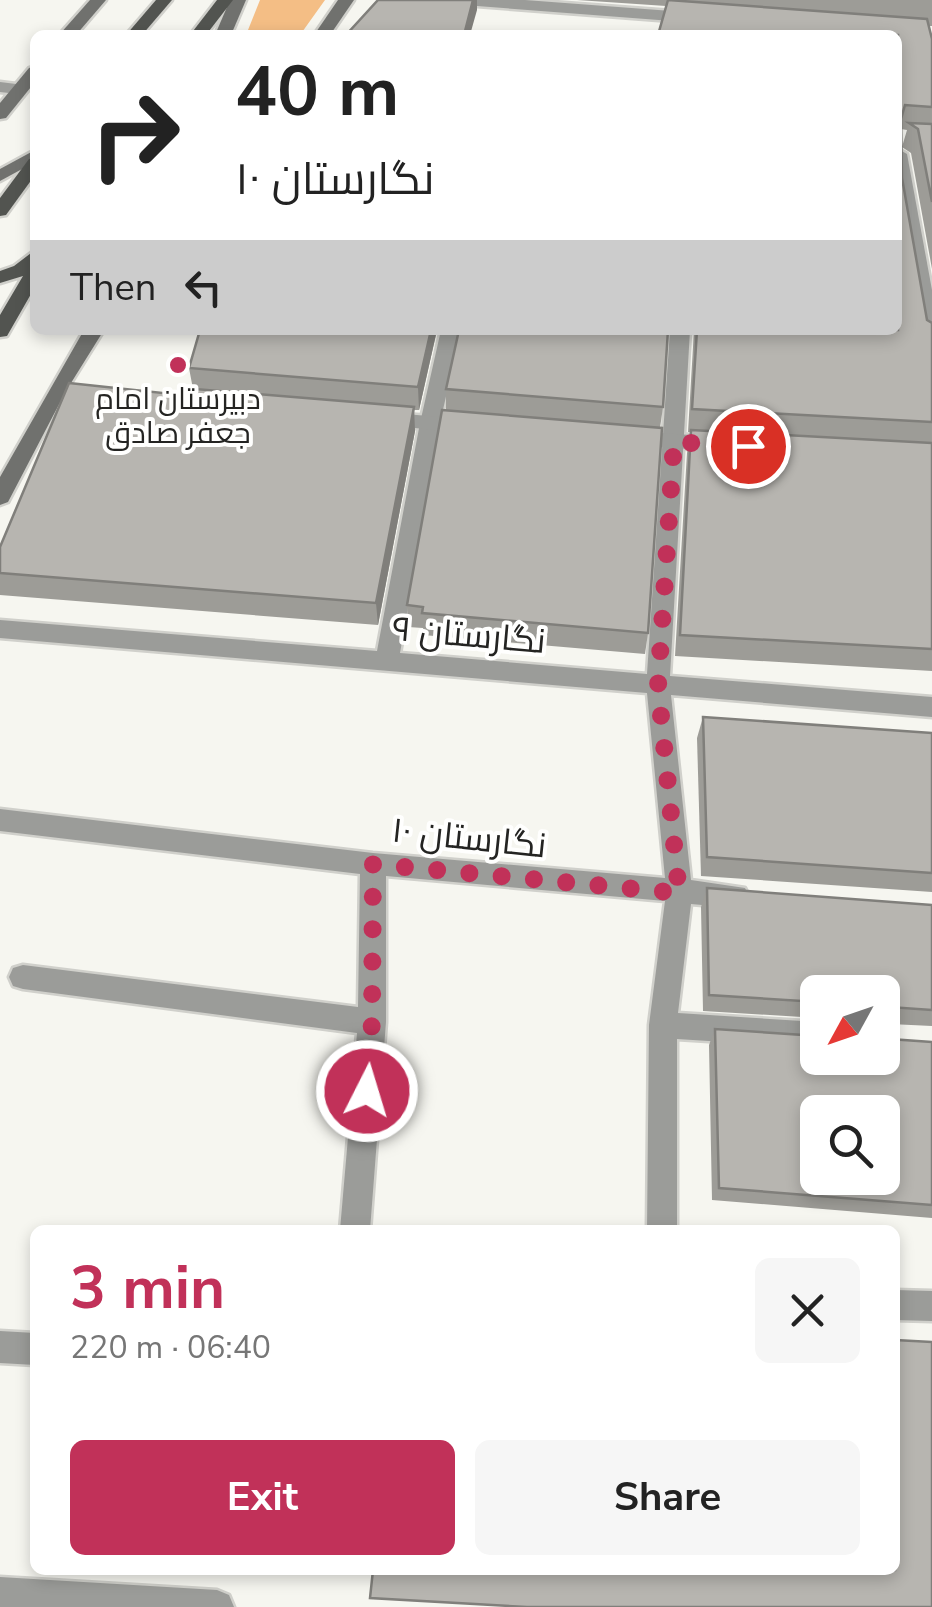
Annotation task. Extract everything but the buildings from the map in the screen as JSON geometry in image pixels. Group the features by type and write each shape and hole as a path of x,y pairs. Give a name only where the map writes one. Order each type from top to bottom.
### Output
{"main road":[{"path":"71,30 98,0"},
{"path":"137,30 153,7 164,0"},
{"path":"202,30 225,0"},
{"path":"225,30 238,0"},
{"path":"325,30 346,0"},
{"path":"0,114 9,88 30,74"},
{"path":"0,176 30,158"},
{"path":"0,211 30,171"},
{"path":"0,277 21,270 30,261"},
{"path":"0,332 30,280"},
{"path":"0,497 66,392 92,335"}],"street":[{"path":"464,0 718,19"},
{"path":"902,176 932,343"},
{"path":"387,663 430,423 451,335"},
{"path":"662,1225 663,1026 679,893 658,686 680,335"},
{"path":"371,418 486,428"},
{"path":"599,436 754,446"},
{"name":"نگارستان ۹","path":"0,629 932,707"},
{"name":"نگارستان ۱۰","path":"0,820 373,864 757,898"},
{"path":"355,1225 372,1022 373,864"},
{"path":"23,977 372,1022"},
{"path":"663,1026 800,1034"},
{"path":"900,1305 932,1306"},
{"path":"0,1346 30,1349"},
{"path":"0,1594 217,1607"}],"shaded area":[{"path":"260,0 325,0 304,30 248,30"}],"place":[{"name":"دبیرستان امام جعفر صادق","path":"178,365"}],"route":[{"path":"367,1091 372,1022 373,864 679,893 658,686 674,442 748,446"}]}
